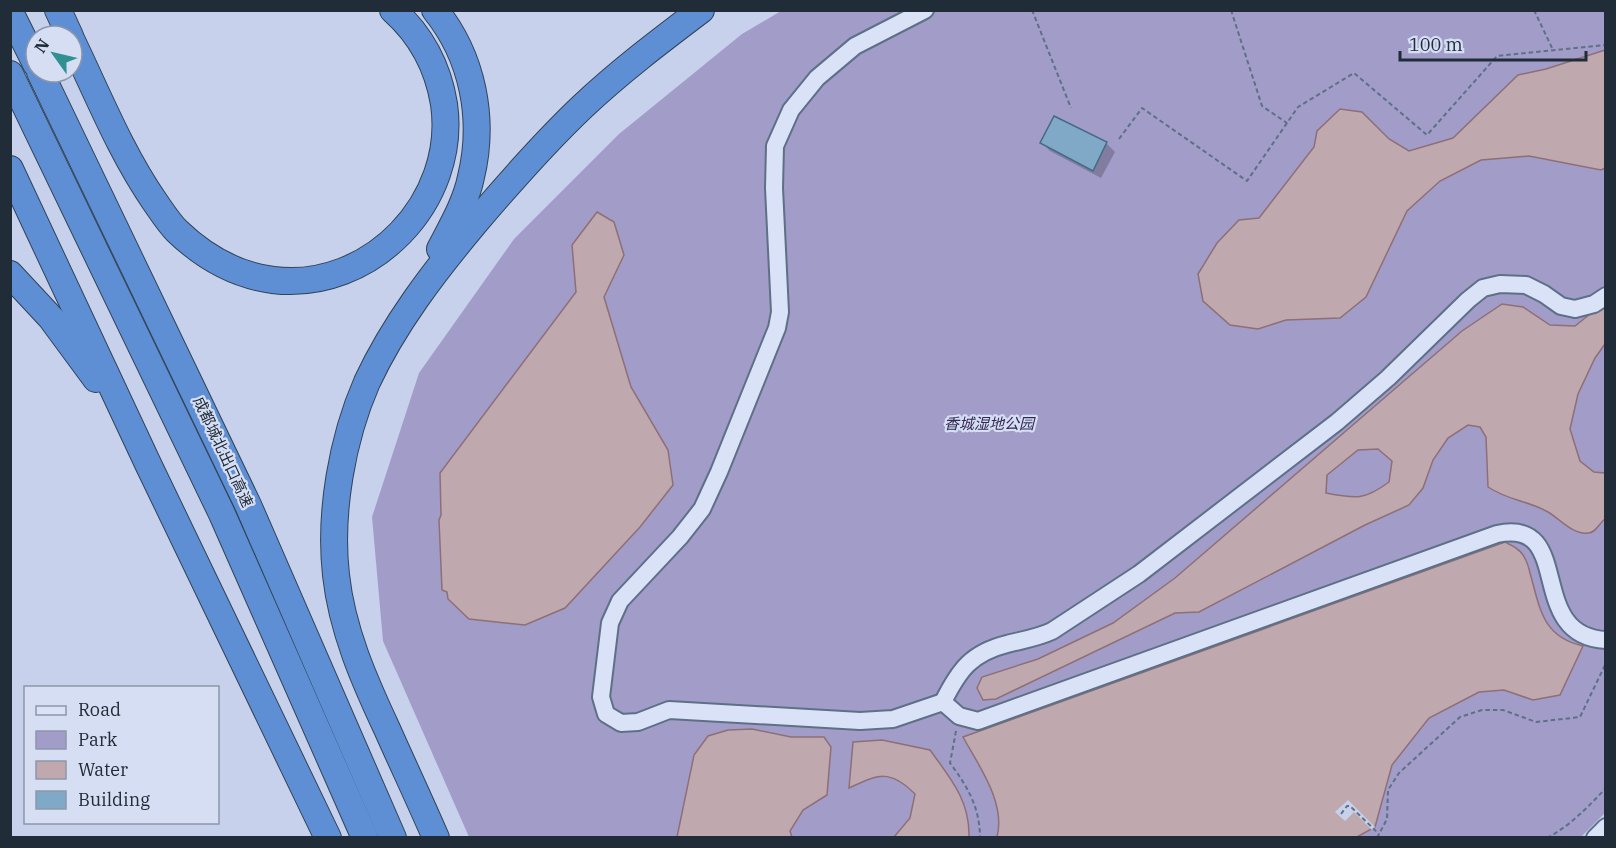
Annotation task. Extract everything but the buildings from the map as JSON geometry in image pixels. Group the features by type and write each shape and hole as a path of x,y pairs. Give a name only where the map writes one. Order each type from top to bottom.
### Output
{"highway":[{"path":"58,10 64,24"},
{"path":"84,65 141,181 175,230 197,250 221,265 246,274 274,280 327,276 354,266 378,253 415,218 437,175 443,152 446,121 440,81 429,56 416,35 393,10"},
{"path":"435,10 459,47 476,98 476,146 471,178 455,219 408,310 367,382 345,448 336,504 336,575 355,658 436,837"},
{"path":"408,310 448,255 553,136 629,66 701,10"},
{"path":"10,12 24,40"},
{"name":"成都城北出口高速","path":"10,74 222,514 365,837"},
{"name":"成都城北出口高速","path":"46,84 248,505 393,837"},
{"path":"10,169 149,466 328,837"},
{"path":"10,274 75,348 116,409 149,466"}],"street":[{"path":"925,10 855,46 817,78 791,110 775,147 774,188 780,312 777,328 702,509 680,537 620,601 610,623 600,697 606,714 621,723 638,722 669,710 860,721 892,719 943,702 964,666 978,655 1052,631 1139,574 1337,423 1483,288 1500,284 1526,285 1561,306 1575,309 1594,304 1605,296"},
{"path":"943,702 959,716 978,721 1497,534 1514,531 1532,538 1543,550 1556,604 1564,619 1576,631 1595,639 1605,640"},
{"path":"1595,837 1605,827"}],"path":[{"path":"1032,10 1071,108"},
{"path":"1232,10 1262,106 1287,123"},
{"path":"1534,10 1553,50"},
{"path":"1119,139 1142,108 1247,181 1298,107 1354,73 1427,135 1497,56 1605,45"},
{"path":"1377,837 1387,819 1388,790 1399,773 1460,717 1482,710 1503,710 1536,722 1580,717 1605,663"},
{"path":"959,716 950,763 968,787 980,824 980,837"},
{"path":"1547,837 1558,832 1587,809 1605,788"},
{"path":"1341,814 1347,806 1350,806 1379,834"}],"green space":[{"name":"香城湿地公园","path":"781,11 1605,11 1606,812 1581,837 469,837 383,641 372,517 419,373 514,239 619,134 742,34"}],"water":[{"path":"1605,50 1605,168 1601,170 1529,156 1481,160 1440,181 1407,211 1366,297 1340,318 1286,320 1258,329 1230,325 1203,301 1198,274 1217,243 1239,220 1259,218 1314,147 1317,131 1340,109 1362,112 1389,139 1409,151 1453,138 1518,75 1546,69"},
{"path":"597,212 614,222 624,255 604,297 631,387 668,450 673,485 640,527 565,608 525,625 469,619 448,599 447,592 442,590 439,520 441,515 440,473 576,292 572,245"},
{"path":"1605,302 1605,344 1595,358 1578,394 1570,429 1580,461 1594,472 1605,473 1605,519 1593,531 1577,532 1548,512 1488,487 1486,437 1480,427 1468,425 1448,438 1433,460 1423,488 1409,505 1365,525 1199,612 1175,613 996,699 983,700 977,688 982,677 1038,659 1113,623 1175,578 1462,331 1502,304 1523,307 1550,325 1575,326","holes":["1378,449 1392,461 1389,482 1373,492 1353,497 1326,493 1327,475 1358,450"]},
{"path":"1505,542 1520,551 1526,560 1540,609 1551,628 1569,642 1583,646 1560,695 1533,700 1504,690 1479,692 1429,718 1392,765 1375,827 1357,837 997,837 998,811 994,798 983,772 963,737"},
{"path":"752,729 791,737 824,737 831,747 827,795 803,810 790,831 792,837 677,837 694,755 708,736 728,730"},
{"path":"882,740 930,750 963,801 969,837 894,837 910,818 915,794 898,781 884,776 849,788 853,742"}],"pier":[{"path":"1348,800 1375,827 1372,830 1354,812 1345,821 1335,812"}]}
